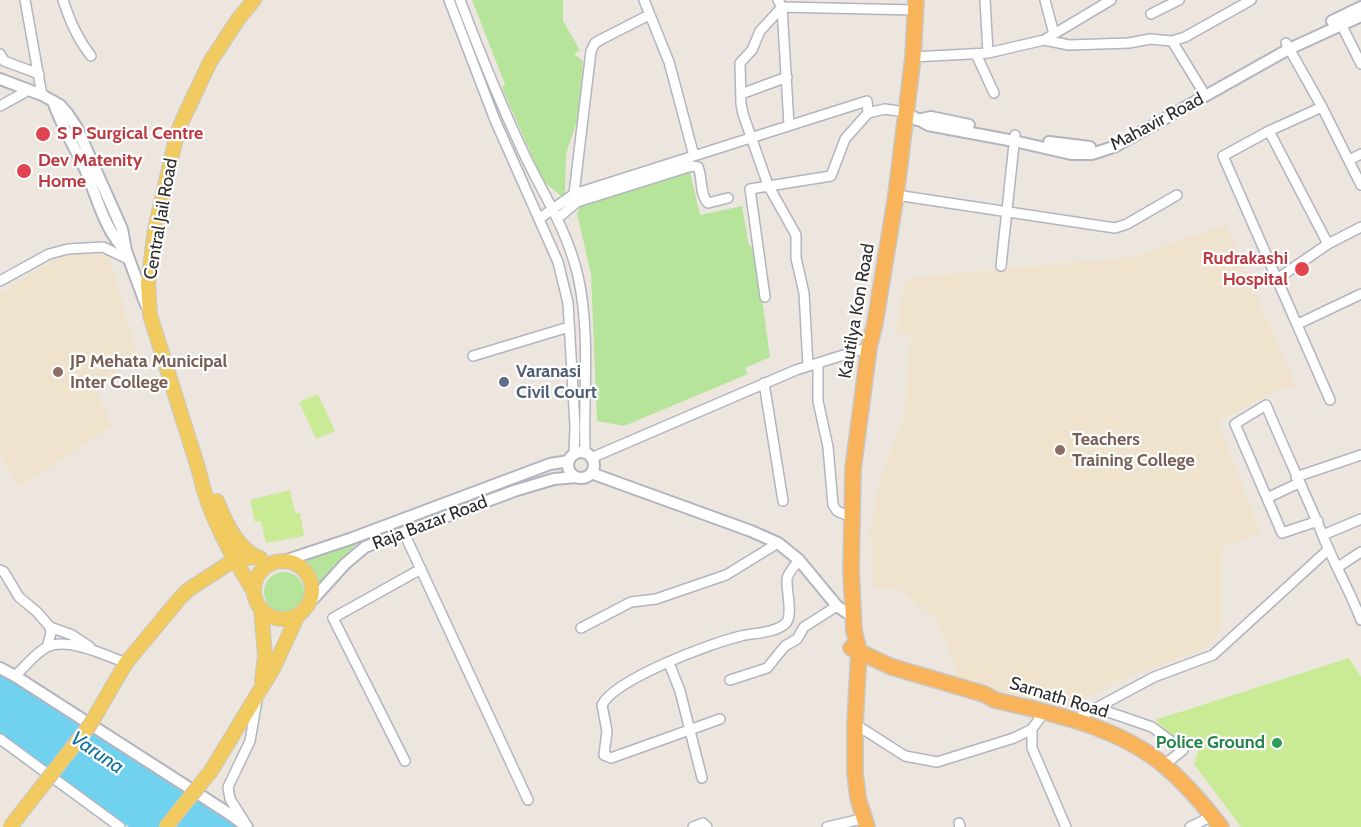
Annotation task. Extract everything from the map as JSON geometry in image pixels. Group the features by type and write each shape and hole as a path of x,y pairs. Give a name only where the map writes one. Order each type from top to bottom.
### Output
{"highway":[{"name":"Kautilya Kon Road","path":"854,654 851,517 853,469 868,346 875,323 911,116 915,5"},
{"name":"Sarnath Road","path":"854,654 984,694 995,700 1074,720 1122,739 1164,765 1185,784 1216,821"},
{"path":"854,654 855,773 861,825"},
{"path":"854,654 848,774 850,797 861,825"}],"main road":[{"name":"Central Jail Road","path":"254,0 239,18 210,62 177,134 155,229 148,284 150,315 203,489 234,560 254,592"},
{"path":"199,471 209,484 227,525 238,541 255,557"},
{"path":"10,827 90,725 126,663 184,594 234,560 255,557 272,562 287,560 295,563 308,574 312,591 259,692 211,771 166,827"},
{"path":"259,692 265,656 261,608 254,592 254,583 264,567 272,562"},
{"path":"261,608 270,616 281,619 302,611"}],"street":[{"path":"0,79 42,95 25,0"},
{"path":"63,0 67,16 78,39 91,56"},
{"path":"449,0 495,120 558,262 568,303 575,426 580,457 593,466 591,473 778,543 799,560 853,624"},
{"path":"460,0 489,78 526,158 556,214 578,276 585,319 587,377 580,457 570,472 576,477"},
{"path":"644,0 669,62 694,156"},
{"path":"985,0 988,53"},
{"path":"1045,0 1054,34"},
{"path":"913,57 988,53 1044,40 1111,0"},
{"path":"1151,14 1179,0"},
{"path":"1044,40 1069,45 1129,43 1150,39 1172,41 1185,37 1251,0"},
{"path":"780,3 915,5"},
{"path":"780,3 789,125"},
{"path":"780,3 759,32 752,50 740,63 743,114 768,185 796,235 796,258 804,293 818,401 828,447 832,500 837,511 851,517"},
{"path":"765,297 750,189 831,176 845,139 868,112 885,109 911,116 931,117 1054,146 1089,148 1108,143 1287,46 1339,21 1361,7"},
{"path":"574,194 591,51 595,43 649,15"},
{"path":"1339,21 1361,16"},
{"path":"1339,21 1361,64"},
{"path":"1172,41 1208,90"},
{"path":"1287,46 1322,107 1361,185"},
{"path":"0,54 4,61 39,74"},
{"path":"976,54 994,93"},
{"path":"741,94 787,77"},
{"path":"0,106 28,90"},
{"name":"Central Jail Road","path":"42,95 53,101 58,117 111,231 128,256 150,315"},
{"path":"556,214 574,194 867,101 868,112"},
{"path":"1322,107 1269,131 1223,156 1330,400"},
{"path":"1269,131 1328,244"},
{"path":"1001,266 1014,138"},
{"path":"1349,160 1361,154"},
{"path":"540,218 556,214 577,202 692,166 698,167 704,199 708,203 728,198"},
{"path":"896,195 1114,228 1127,224 1177,195"},
{"path":"1277,279 1328,244 1361,227"},
{"path":"0,281 50,254 68,249 103,247 128,256"},
{"path":"1298,324 1361,294"},
{"path":"473,356 569,327"},
{"path":"287,560 350,539 550,464 580,457 813,364 868,346"},
{"path":"764,383 783,501"},
{"path":"1318,520 1282,533 1235,424 1266,405 1318,520 1329,549 1359,606 1361,620"},
{"path":"1267,498 1298,480 1361,455"},
{"name":"Raja Bazar Road","path":"302,611 354,554 371,544 522,489 554,479 584,477 591,473"},
{"path":"1323,535 1361,519"},
{"path":"404,533 528,800"},
{"path":"581,628 631,602 656,599 726,575 778,543"},
{"path":"1074,720 1154,677 1213,655 1329,549"},
{"path":"1338,567 1361,552"},
{"path":"720,719 611,758 604,755 607,731 602,710 603,702 626,684 669,663 721,642 776,629 785,624 789,617 787,578 799,560"},
{"path":"405,761 333,618 421,568"},
{"path":"0,570 4,572 19,597 50,627 51,633 47,647"},
{"path":"730,680 767,668 785,646 797,639 804,627 837,606"},
{"path":"50,627 72,634 99,653"},
{"path":"15,676 47,647 64,643 126,663"},
{"path":"669,663 691,729 702,778"},
{"path":"0,668 247,827"},
{"path":"247,827 230,799 228,787 250,741 259,692"},
{"path":"1097,708 1152,727 1183,750 1164,765"},
{"path":"855,724 905,756 937,762 1014,738 1032,729 1045,711"},
{"path":"1032,729 1032,748 1066,827"},
{"path":"0,739 120,827"},
{"path":"1190,827 1216,821"},
{"path":"693,827 703,823 707,827"},
{"path":"826,827 861,825"}],"shaded area":[{"name":"Teachers Training College","path":"1226,225 1296,386 1275,391 1218,421 1260,533 1223,547 1222,628 1207,648 1117,681 1066,710 955,678 956,666 937,622 901,590 874,589 870,532 880,479 904,418 911,335 896,334 904,284 916,277 1132,257"},
{"name":"JP Mehata Municipal Inter College","path":"106,253 138,356 95,389 113,426 20,487 0,456 0,293 59,256"}],"green space":[{"path":"472,0 563,0 563,21 580,50 574,54 583,61 578,118 566,154 565,194 561,196 543,181 502,88 505,84"},
{"path":"690,172 700,215 742,206 749,246 755,247 770,357 745,368 748,374 624,426 597,421 591,274 577,213 582,204"},
{"path":"318,394 335,431 316,439 299,402"},
{"path":"290,490 295,513 300,513 304,536 266,543 261,521 255,522 250,500"},
{"path":"361,540 334,565 318,587 316,579 302,562"},
{"path":"284,572 292,573 298,578 303,584 303,600 298,606 292,611 284,612 276,611 270,606 265,600 264,592 265,584 270,578 276,573"},
{"name":"Police Ground","path":"1349,658 1361,677 1361,827 1241,827 1194,764 1198,752 1195,747 1189,741 1170,733 1155,720"}],"water":[{"name":"Varuna","path":"0,674 51,704 240,827 129,827 0,735"}],"place":[{"name":"S P Surgical Centre","path":"43,134"},
{"name":"Dev Matenity Home","path":"24,171"},
{"name":"Rudrakashi Hospital","path":"1302,269"},
{"name":"JP Mehata Municipal Inter College","path":"58,372"},
{"name":"Varanasi Civil Court","path":"504,382"},
{"name":"Teachers Training College","path":"1060,450"},
{"name":"Police Ground","path":"1277,743"}]}
